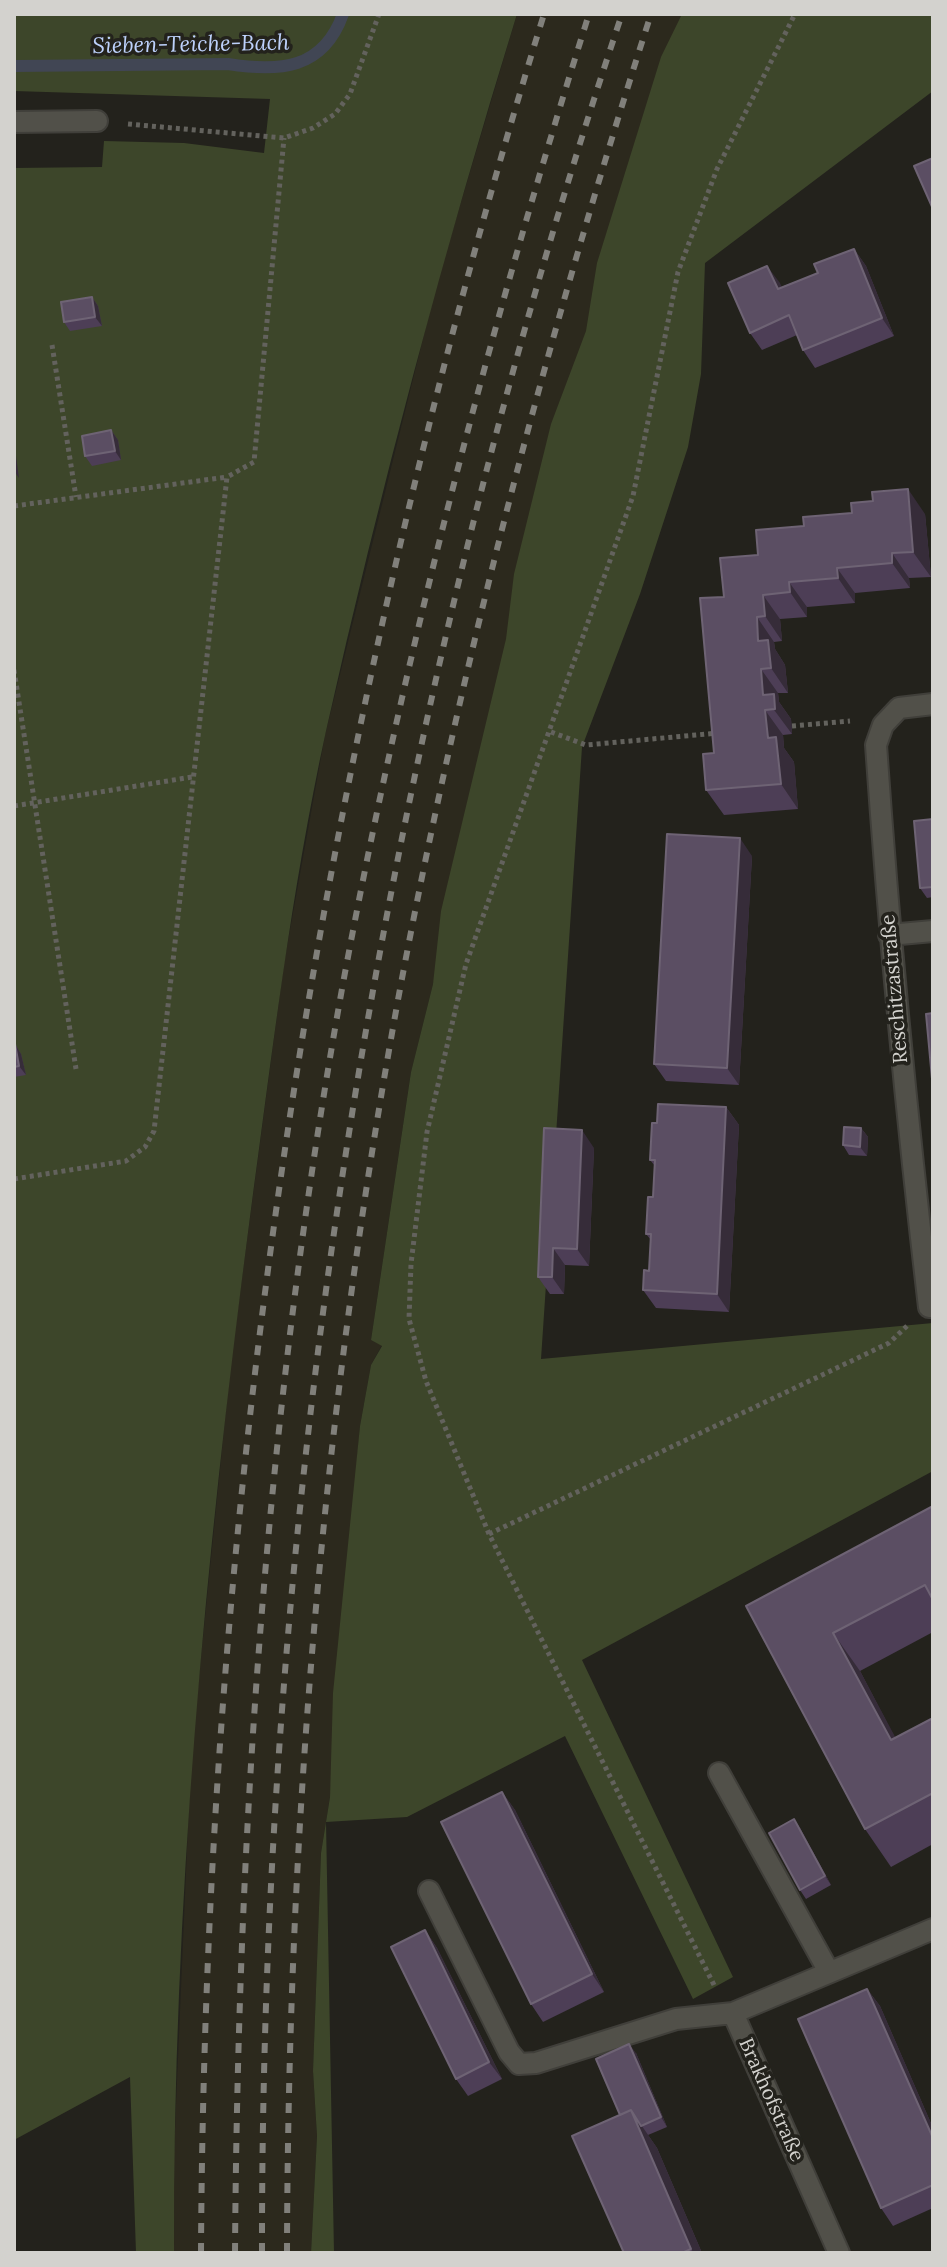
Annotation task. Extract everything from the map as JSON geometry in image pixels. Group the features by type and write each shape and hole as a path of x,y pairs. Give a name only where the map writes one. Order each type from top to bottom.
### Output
{"street":[{"path":"19,128 97,121"},
{"path":"883,725 899,708 933,704"},
{"name":"Reschitzastraße","path":"883,725 876,745 889,935 931,1306"},
{"path":"889,935 933,931"},
{"path":"719,1773 829,1972"},
{"path":"429,1891 509,2052 519,2064 536,2063 676,2019 733,2013"},
{"name":"Brakhofstraße","path":"839,2253 733,2013 933,1929"}],"path":[{"path":"97,121 284,138 313,128 335,114 350,94 379,14"},
{"path":"733,2013 717,1992 489,1534 426,1381 409,1319 411,1264 427,1132 466,964 633,496 678,272 717,169 795,14"},
{"path":"14,506 227,477 254,462 284,138"},
{"path":"52,345 76,497"},
{"path":"14,1179 126,1161 145,1147 154,1131 227,477"},
{"path":"14,670 76,1069"},
{"path":"792,726 861,720 883,725"},
{"path":"551,732 586,745 727,732"},
{"path":"14,806 192,777"},
{"path":"489,1534 889,1343 931,1306"}],"shaded area":[{"path":"517,14 765,14 433,984 411,1072 371,1340 382,1345 371,1365 360,1426 330,1797 321,1853 313,2071 317,2136 311,2253 174,2253 174,2151 191,1756 231,1360 284,963 325,735 436,286"}],"green space":[{"path":"14,14 517,14 439,281 368,550 326,731 292,912 234,1346 206,1604 179,1993 174,2253 136,2253 130,2077 14,2140 14,168 102,167 104,141 184,143 264,153 270,99 14,91"},
{"path":"682,14 933,14 933,91 705,263 701,374 688,447 640,594 582,747 541,1359 933,1323 933,1471 582,1660 733,1977 693,1999 565,1736 407,1817 326,1822 334,2253 311,2253 317,2136 313,2071 321,1853 330,1797 333,1693 360,1426 371,1365 382,1346 371,1340 411,1072 433,984 441,911 506,639 514,574 551,424 586,331 597,263 661,57"}],"building":[{"path":"933,158 933,209 914,166"},
{"path":"854,249 882,318 803,350 789,315 750,333 728,283 767,266 778,289 818,273 814,264"},
{"path":"92,297 95,317 64,322 61,302"},
{"path":"111,430 115,451 85,456 82,436"},
{"path":"908,489 913,552 892,553 892,563 837,568 838,578 789,582 790,592 763,595 765,616 757,617 758,641 768,640 771,668 761,669 763,695 774,694 775,709 765,710 768,738 776,737 781,784 706,790 703,754 714,753 700,598 724,597 720,558 758,555 756,530 804,526 803,517 852,513 851,503 873,501 872,492"},
{"path":"933,819 933,887 920,888 914,821"},
{"path":"667,834 740,838 727,1068 654,1064"},
{"path":"933,1013 933,1079 932,1079 926,1014"},
{"path":"14,1045 19,1066 14,1067"},
{"path":"658,1104 726,1107 717,1294 643,1290 644,1270 649,1271 651,1234 646,1234 648,1197 653,1197 655,1160 650,1160 652,1123 657,1123"},
{"path":"844,1127 861,1128 860,1147 843,1145"},
{"path":"544,1128 582,1130 577,1249 553,1248 552,1277 538,1277"},
{"path":"933,1506 933,1600 925,1585 833,1633 891,1740 933,1718 933,1793 865,1829 746,1606"},
{"path":"502,1792 592,1974 531,2004 441,1822"},
{"path":"794,1819 825,1876 800,1890 769,1833"},
{"path":"425,1930 489,2062 456,2079 391,1947"},
{"path":"867,1989 933,2138 933,2185 881,2208 798,2019"},
{"path":"629,2044 661,2117 641,2126 631,2110 620,2115 596,2059"},
{"path":"631,2110 691,2249 682,2253 624,2253 572,2136"}],"waterway":[{"name":"Sieben-Teiche-Bach","path":"14,66 282,66 311,57 324,47 343,14"}],"railway":[{"path":"201,2253 208,1967 224,1684 252,1401 289,1121 337,842 396,564 465,288 544,14"},
{"path":"235,2253 242,1933 262,1613 276,1454 317,1136 368,856 422,613 517,252 589,14"},
{"path":"262,2253 267,1969 284,1685 312,1401 351,1119 402,838 464,560 537,285 622,14"},
{"path":"287,2253 294,1935 315,1618 350,1303 373,1146 424,865 480,620 577,255 651,14"}]}
